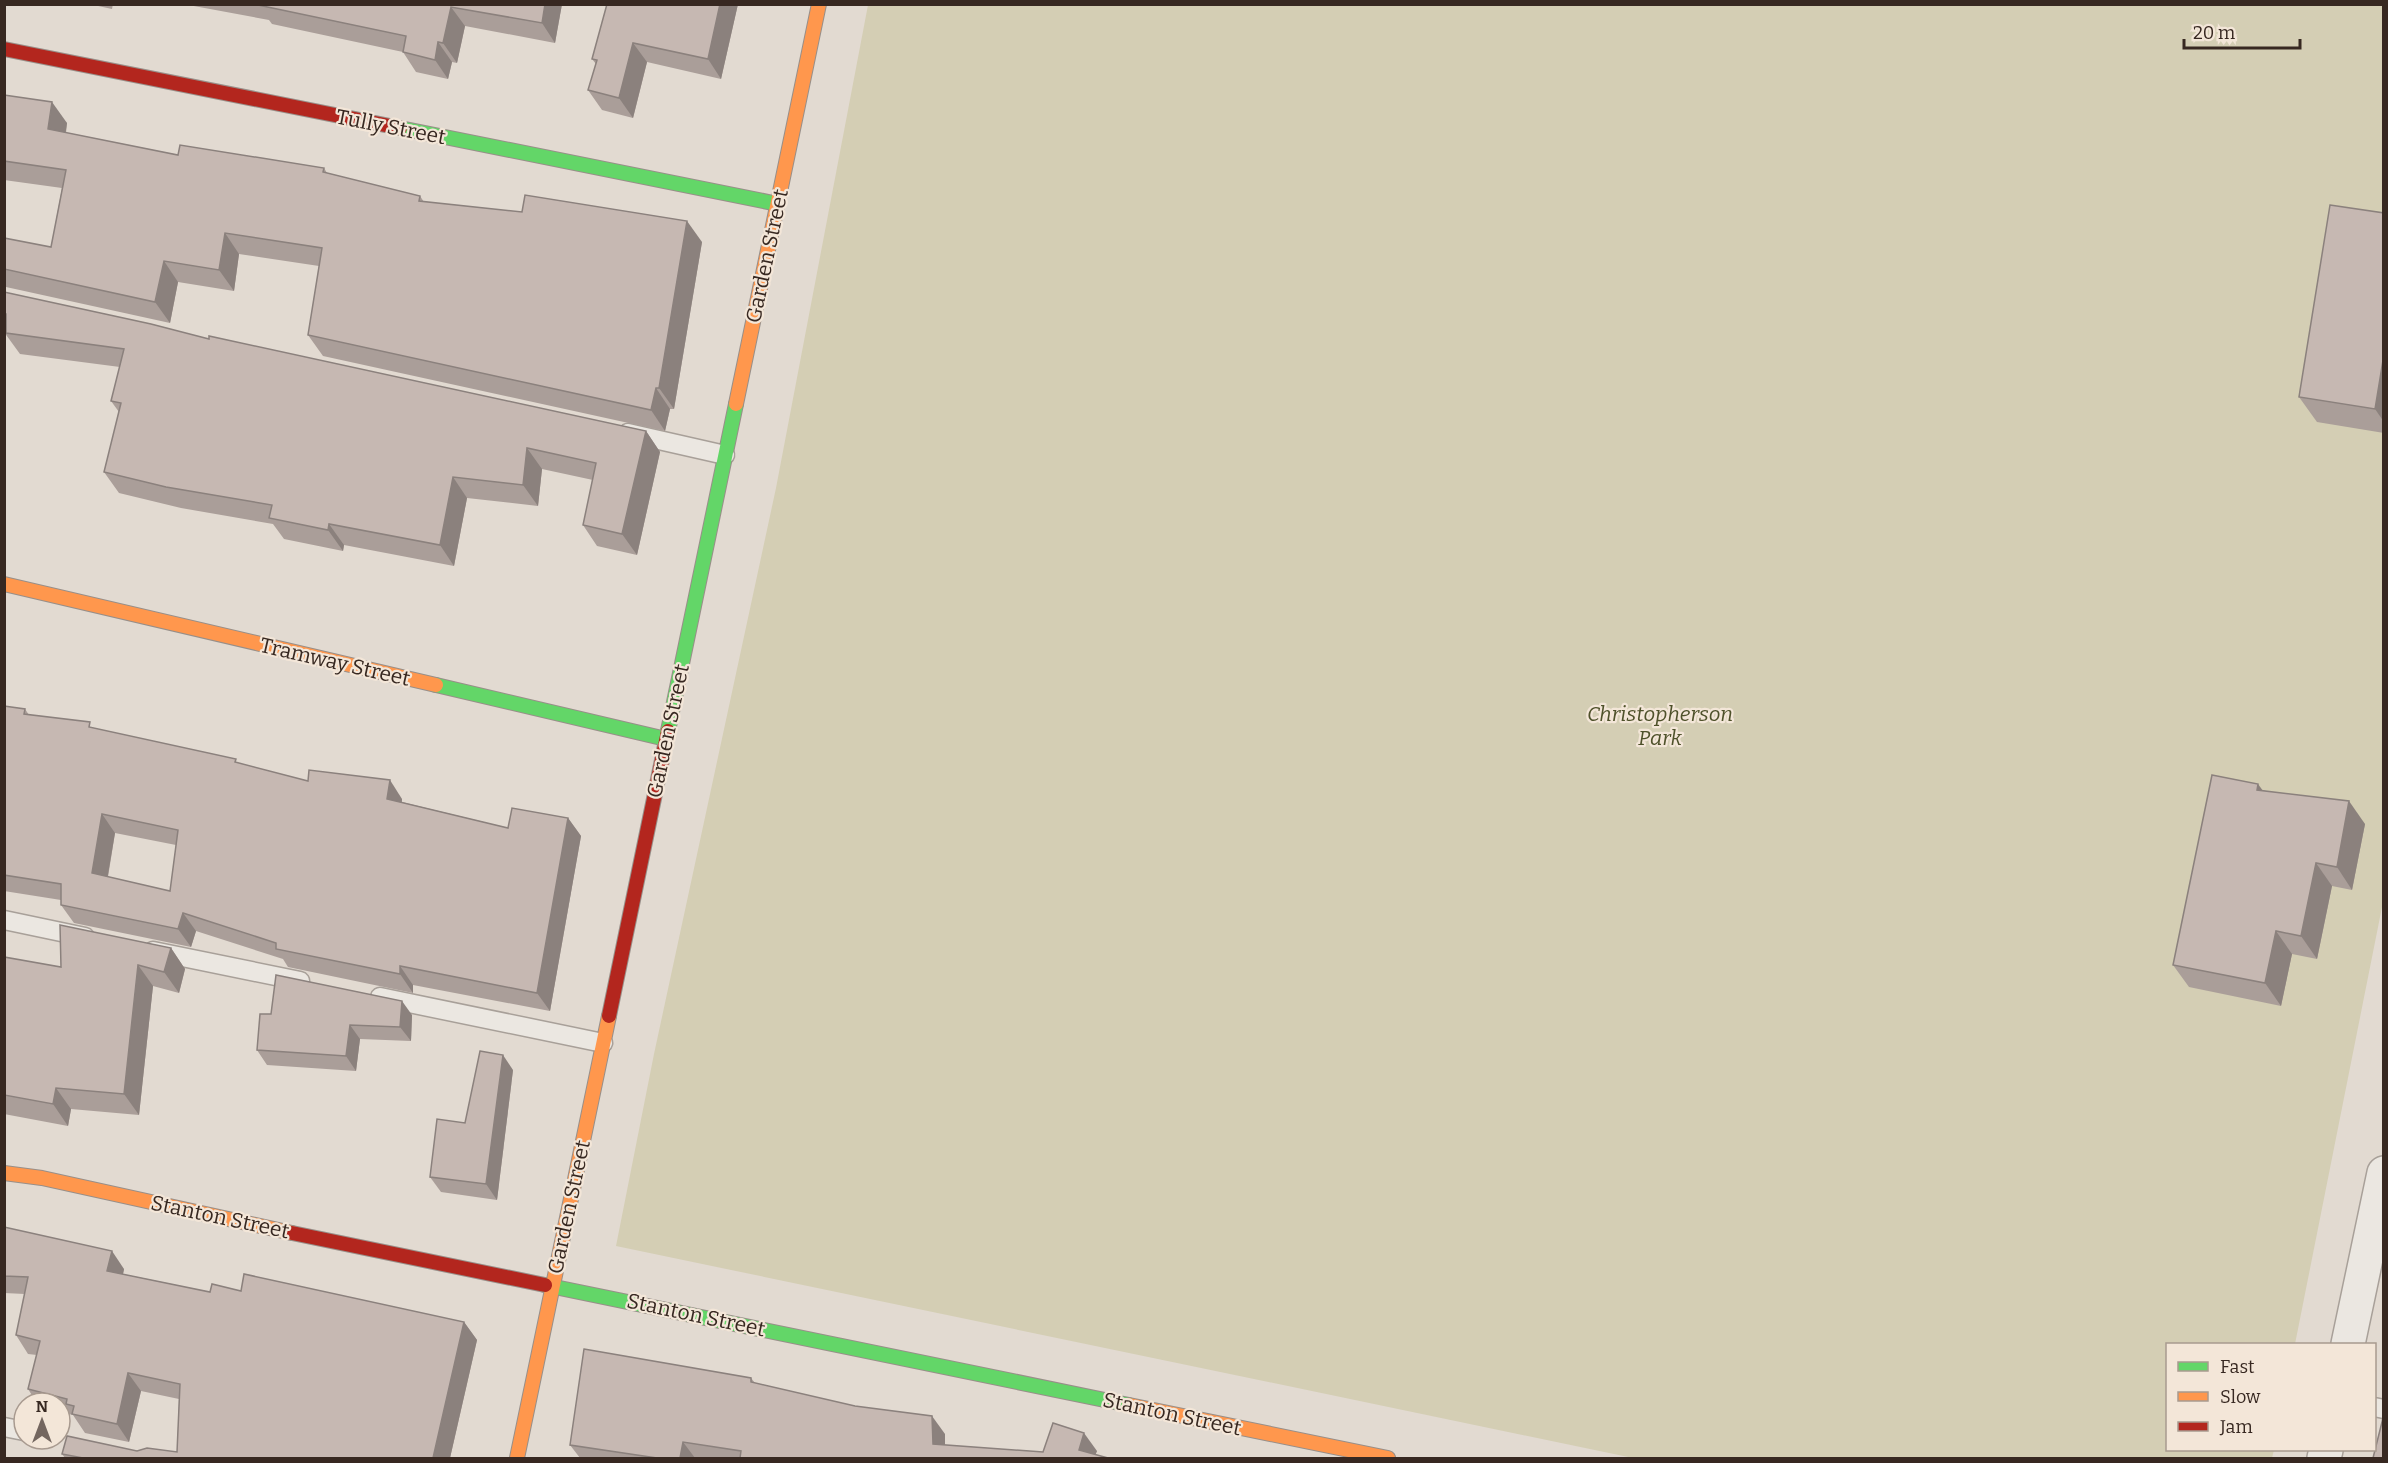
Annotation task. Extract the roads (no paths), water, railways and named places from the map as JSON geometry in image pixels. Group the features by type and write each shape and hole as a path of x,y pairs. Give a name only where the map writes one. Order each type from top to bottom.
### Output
{"street":[{"name":"Garden Street","path":"517,1458 819,4"},
{"name":"Tully Street","path":"4,49 778,204"},
{"name":"Tramway Street","path":"4,584 666,739"},
{"name":"Stanton Street","path":"4,1173 42,1178 252,1225 1388,1458"},
{"path":"2349,1343 2384,1173"}],"lane":[{"path":"609,429 725,454"},
{"path":"4,920 98,939"},
{"path":"134,946 321,985"},
{"path":"357,992 603,1043"}],"park label":[{"name":"Christopherson Park","path":"1660,726"}]}
